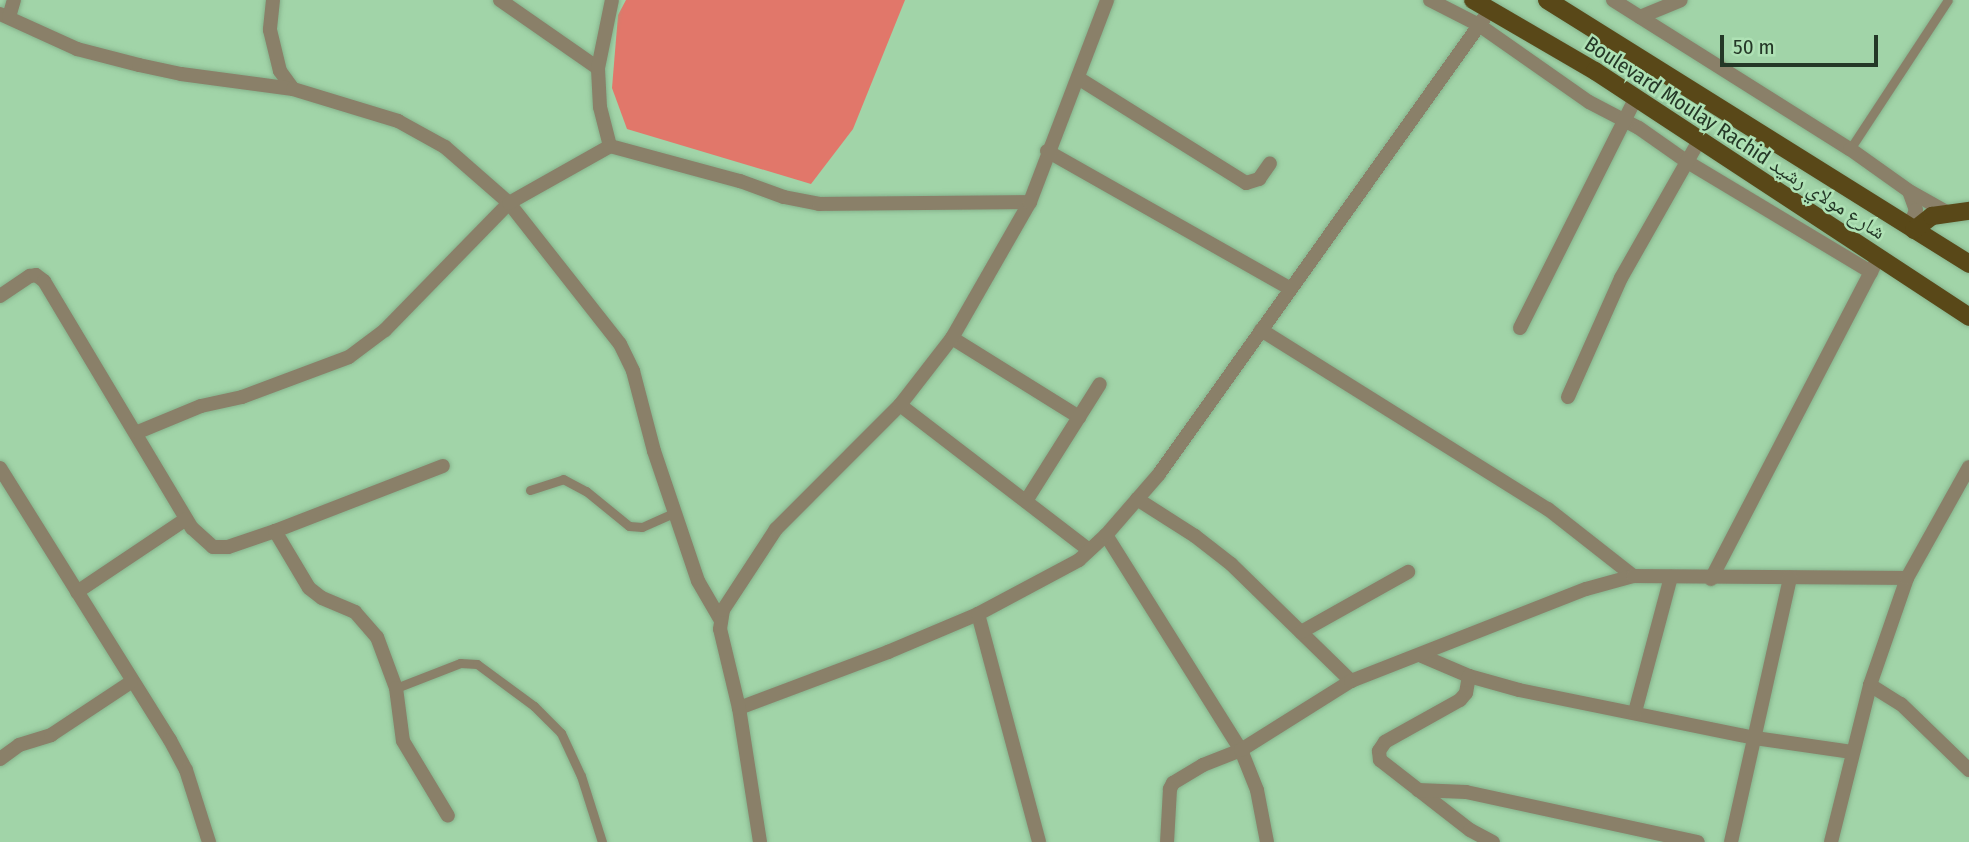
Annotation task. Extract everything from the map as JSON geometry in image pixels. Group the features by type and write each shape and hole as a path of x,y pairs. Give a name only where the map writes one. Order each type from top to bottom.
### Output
{"main road":[{"name":"Boulevard Moulay Rachid شارع مولاي رشيد","path":"1474,0 1485,17 1636,97 1700,139 1875,265 1969,317"},
{"name":"Boulevard Moulay Rachid شارع مولاي رشيد","path":"1548,0 1969,264"},
{"path":"1911,229 1925,219 1969,211"}],"street":[{"path":"14,0 4,16 77,49 181,75 293,89 398,121 445,148 509,203 621,344 633,371 654,451 698,581 720,619 740,708 760,842"},
{"path":"273,0 271,30 280,71 293,89"},
{"path":"500,0 598,68"},
{"path":"610,146 600,107 598,68 612,0"},
{"path":"720,619 723,610 776,529 900,405 951,338 1030,202 1047,151 1107,0"},
{"path":"1430,0 1485,17 1589,102 1623,118 1686,161 1875,265 1711,579"},
{"path":"1613,0 1850,149 1909,191 1950,214"},
{"path":"1640,17 1681,0"},
{"path":"740,708 888,652 978,614 1028,590 1089,550 1159,474 1485,17"},
{"path":"1078,78 1246,183 1259,178 1270,163"},
{"path":"1520,328 1623,118 1636,97"},
{"path":"1568,397 1621,278 1700,139"},
{"path":"138,432 201,406 242,397 349,357 385,330 509,203 610,146 740,181 783,197 819,204 1030,202"},
{"path":"1047,151 1291,289"},
{"path":"1909,191 1916,210 1911,229"},
{"path":"0,296 30,276 41,278 138,432 186,519 202,539 217,548 275,531 443,466"},
{"path":"1261,330 1548,509 1633,576"},
{"path":"951,338 1079,417"},
{"path":"1026,501 1100,384"},
{"path":"900,405 1089,550"},
{"path":"1830,842 1870,685 1907,578 1969,467"},
{"path":"0,468 186,770 209,842"},
{"path":"1137,499 1195,536 1231,564 1351,681"},
{"path":"78,592 186,519"},
{"path":"275,531 304,582 316,594 355,612 373,630 396,688 403,741 448,816"},
{"path":"1105,535 1241,750 1257,790 1267,842"},
{"path":"1301,632 1408,572"},
{"path":"1167,842 1170,789 1173,783 1203,765 1241,750 1351,681 1422,656 1586,589 1633,576 1711,579 1907,578"},
{"path":"1635,712 1671,577"},
{"path":"1731,842 1790,578"},
{"path":"978,614 1039,842"},
{"path":"1422,656 1469,676 1519,690 1755,738 1852,752"},
{"path":"1469,676 1466,693 1460,700 1385,742 1379,751 1380,760 1470,830 1493,842"},
{"path":"0,759 19,745 51,735 131,682"},
{"path":"1870,685 1901,704 1969,770"},
{"path":"1418,790 1466,792 1698,842"}],"lane":[{"path":"1850,149 1948,1"},
{"path":"530,491 563,479 586,491 629,526 642,527 675,512"},
{"path":"396,688 460,663 477,664 534,706 561,733 581,776 601,842"}],"shaded area":[{"path":"626,0 905,0 853,129 811,184 627,129 612,88 618,15"}]}
